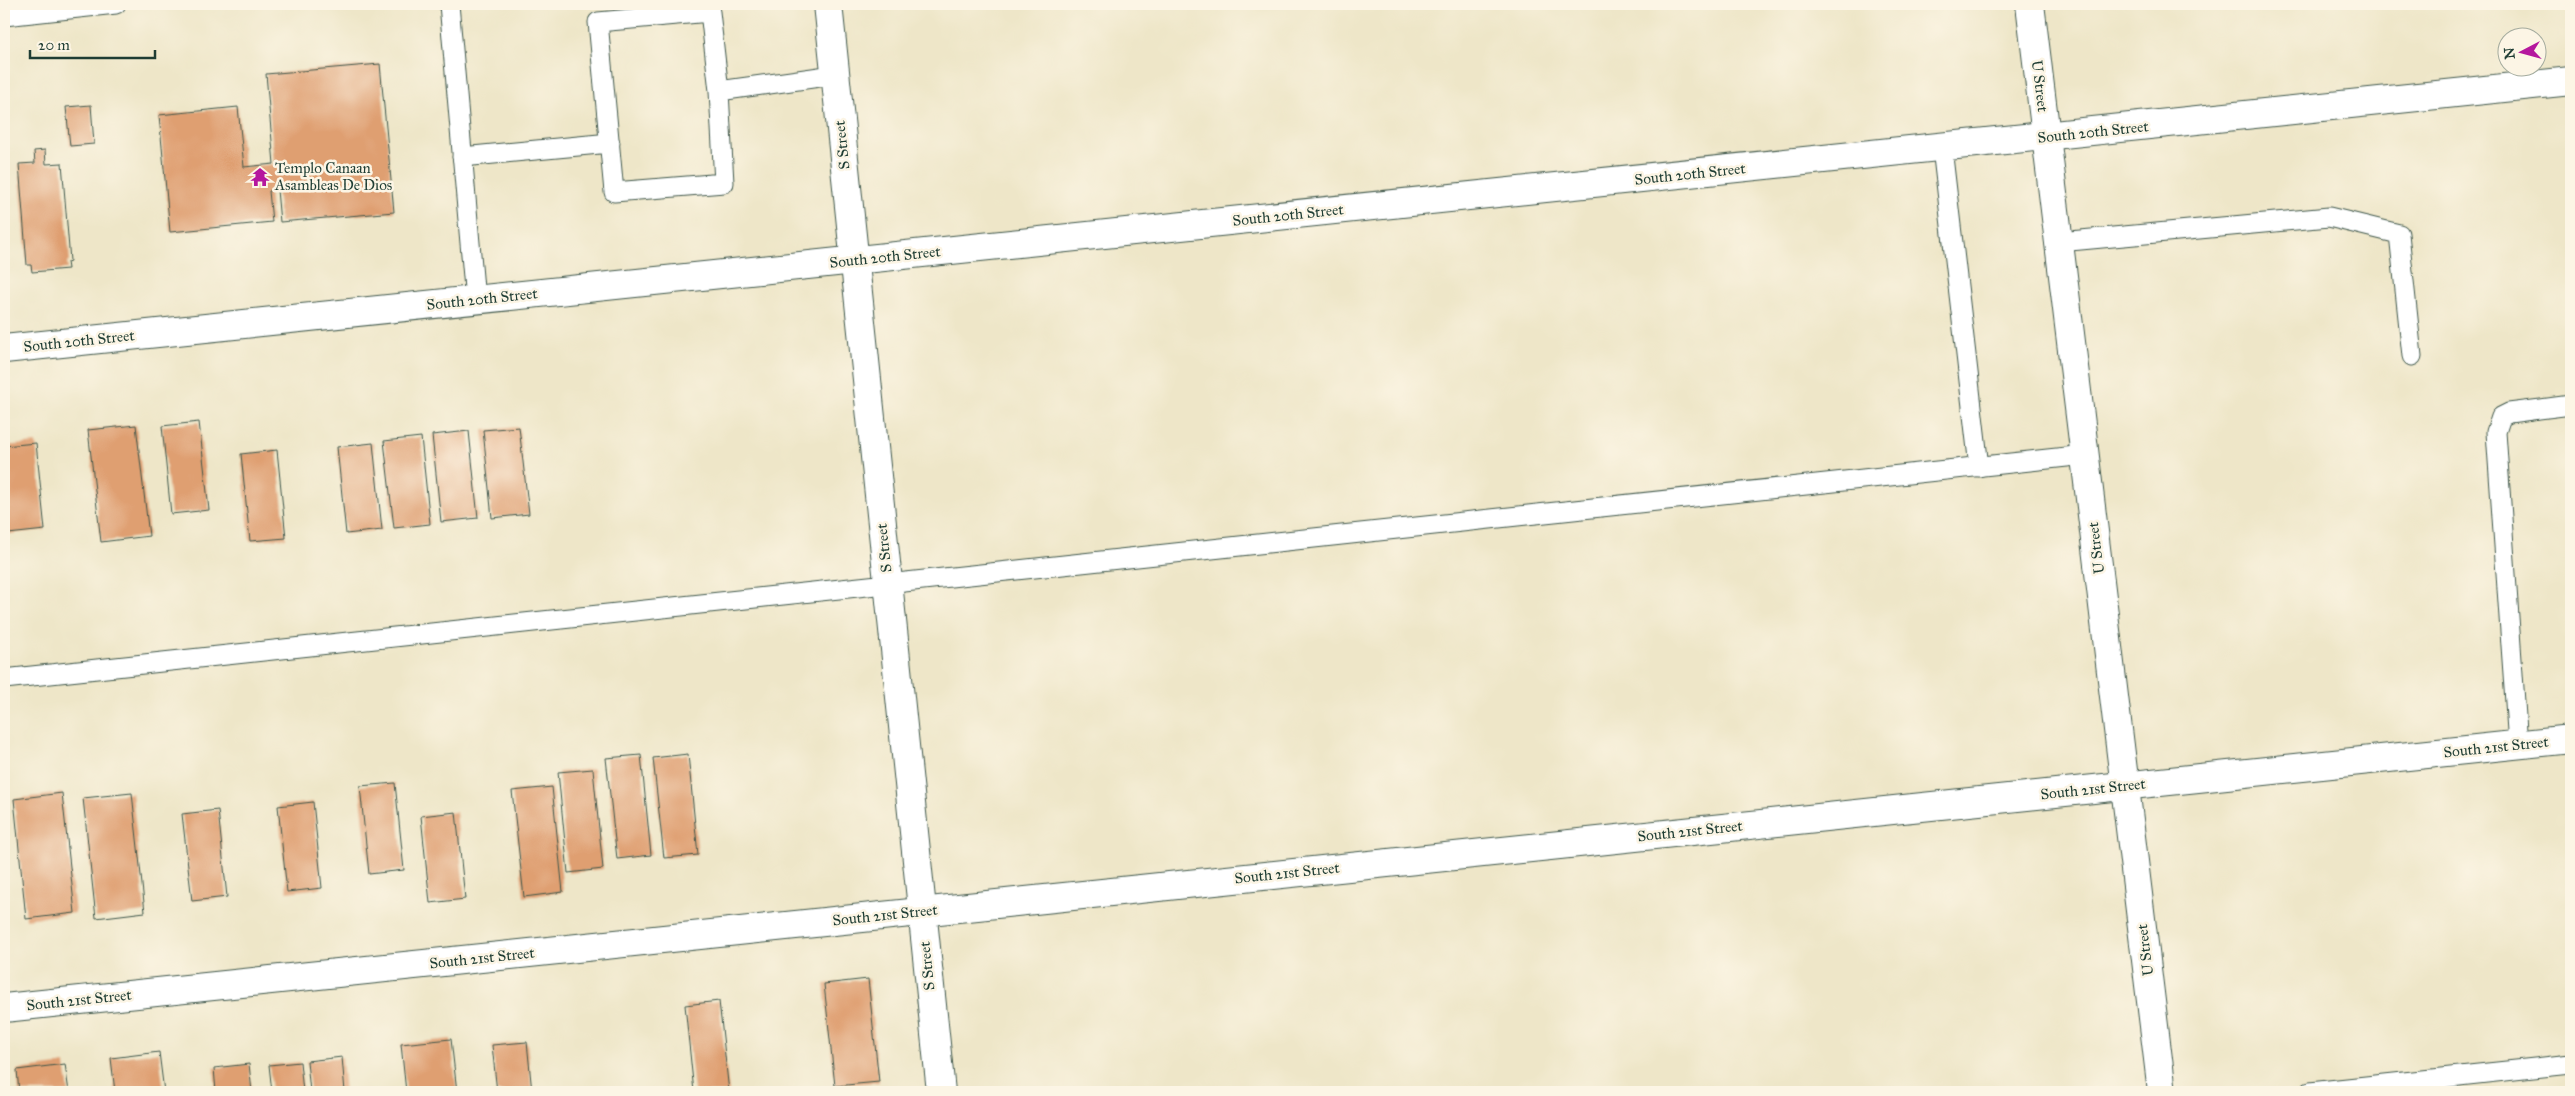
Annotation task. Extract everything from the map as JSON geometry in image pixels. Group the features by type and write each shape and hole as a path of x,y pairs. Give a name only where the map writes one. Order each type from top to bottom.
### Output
{"street":[{"name":"S Street","path":"828,4 853,260 941,1092"},
{"name":"U Street","path":"2030,4 2162,1092"},
{"name":"South 20th Street","path":"4,348 1942,148 2571,81"},
{"name":"South 21st Street","path":"4,1008 2571,739"}],"lane":[{"path":"4,16 116,4"},
{"path":"449,4 475,300"},
{"path":"710,12 719,91 724,183 614,192 598,22 710,12"},
{"path":"719,91 834,75"},
{"path":"462,157 610,143"},
{"path":"1942,148 1979,467"},
{"path":"2059,242 2329,217 2399,234 2412,356"},
{"path":"2518,745 2496,432 2501,417 2509,413 2571,405"},
{"path":"4,679 2085,455"},
{"path":"2310,1092 2571,1064"}],"building":[{"path":"380,64 394,212 280,222 277,190 269,191 272,222 170,232 159,115 238,107 244,167 274,164 266,74"},
{"path":"91,105 94,144 70,146 66,107"},
{"path":"45,150 46,164 62,163 70,261 67,262 68,269 32,272 31,265 27,265 19,164 35,163 34,151"},
{"path":"199,422 209,510 171,514 162,426"},
{"path":"136,425 149,536 101,542 88,430"},
{"path":"519,427 529,514 492,518 483,430"},
{"path":"469,431 478,518 441,522 432,435"},
{"path":"421,437 430,524 394,528 384,441"},
{"path":"36,443 45,530 8,534 4,491 4,446"},
{"path":"373,443 382,530 346,534 337,447"},
{"path":"277,450 286,538 250,541 241,454"},
{"path":"688,754 698,855 664,858 653,758"},
{"path":"641,755 651,855 617,859 606,758"},
{"path":"593,769 603,869 568,873 558,772"},
{"path":"395,783 404,870 369,874 360,786"},
{"path":"552,787 563,892 524,897 512,791"},
{"path":"62,793 75,913 26,919 14,799"},
{"path":"132,793 145,912 96,918 83,798"},
{"path":"313,802 322,888 287,892 278,806"},
{"path":"218,810 227,897 192,901 182,814"},
{"path":"456,812 465,899 430,903 421,816"},
{"path":"868,979 879,1082 835,1086 824,984"},
{"path":"719,1001 729,1092 694,1092 685,1005"},
{"path":"451,1039 457,1092 406,1092 401,1044"},
{"path":"527,1042 532,1092 497,1092 492,1045"},
{"path":"159,1052 164,1092 115,1092 111,1058"},
{"path":"342,1057 345,1092 310,1092 307,1061"},
{"path":"300,1062 303,1092 272,1092 269,1065"},
{"path":"65,1064 69,1092 19,1092 17,1070"},
{"path":"249,1064 252,1092 216,1092 214,1068"}],"place":[{"name":"Templo Canaan Asambleas De Dios","path":"260,177"}]}
